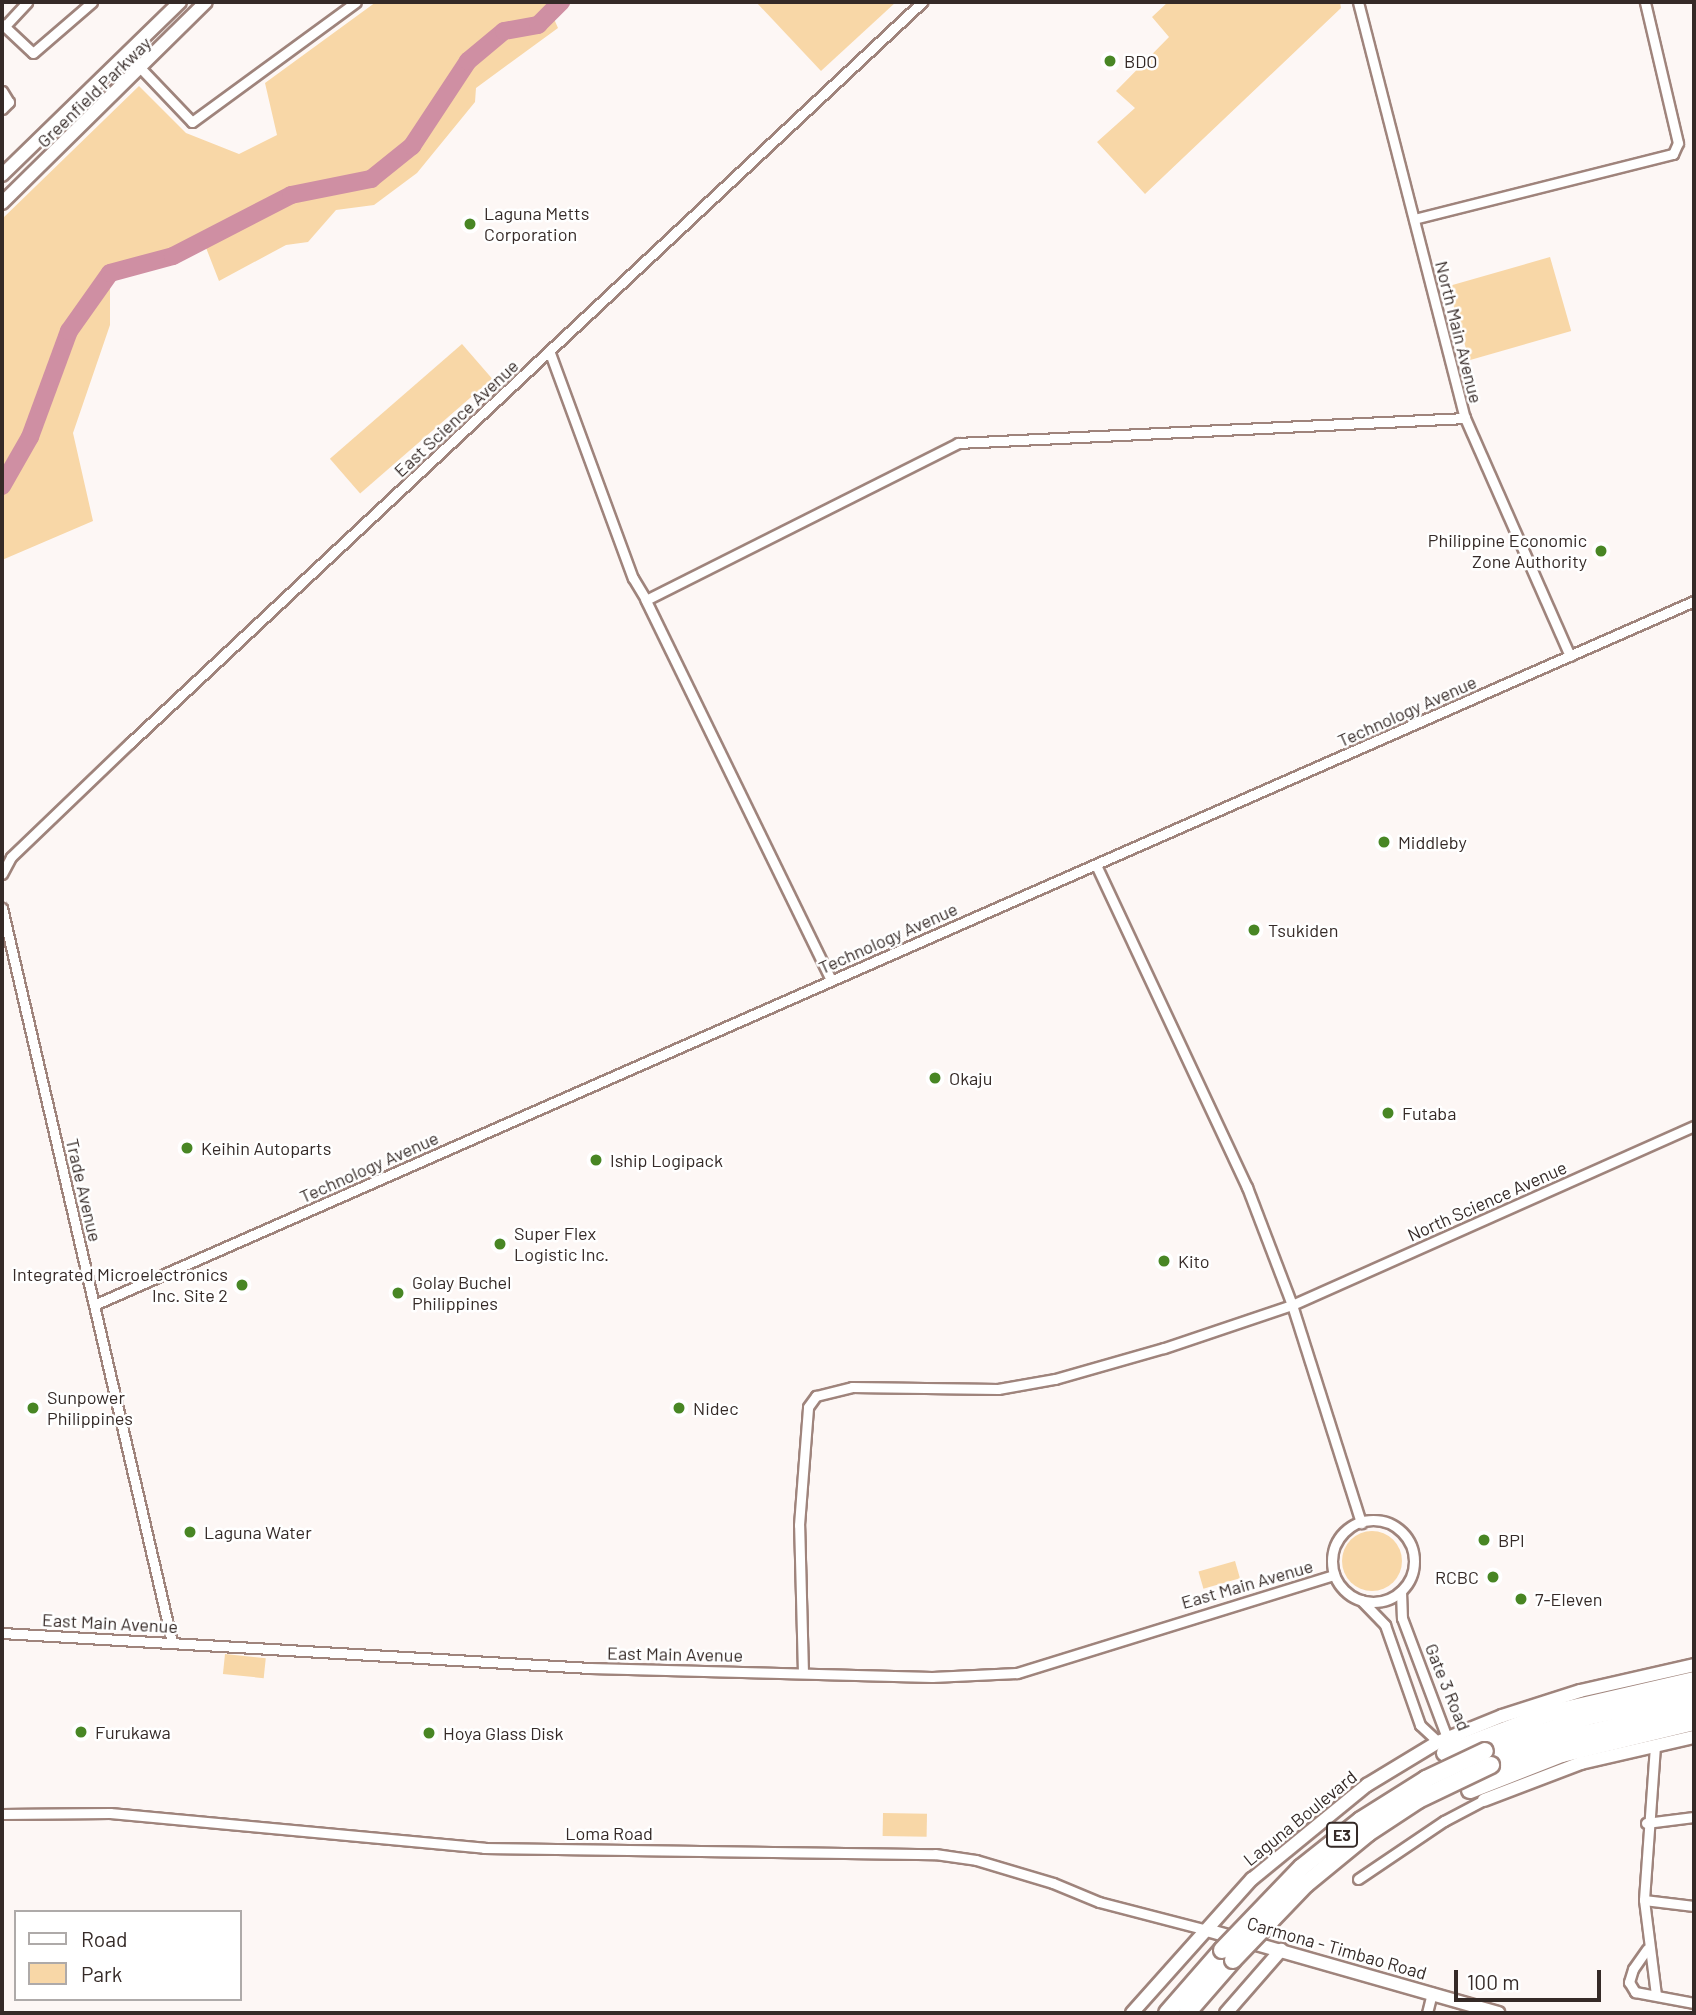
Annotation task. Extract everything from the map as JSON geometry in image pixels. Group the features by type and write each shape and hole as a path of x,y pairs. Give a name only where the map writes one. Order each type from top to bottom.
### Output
{"highway":[{"path":"1446,1746 1562,1709 1694,1680"},
{"name":"E3","path":"1167,2013 1306,1884 1368,1833 1418,1800 1488,1758 1587,1717 1694,1694"},
{"name":"E3","path":"1488,1758 1694,1708"},
{"path":"1478,1792 1571,1752 1694,1722"},
{"name":"E3","path":"1187,2013 1228,1955"}],"main road":[{"name":"Greenfield Parkway","path":"2,175 129,56 180,2"},
{"name":"Greenfield Parkway","path":"2,203 141,69 206,2"},
{"name":"Laguna Boulevard","path":"1132,2013 1252,1879 1324,1816 1446,1746 1568,1695 1694,1665"},
{"path":"1478,1792 1694,1737"},
{"name":"Gate 3 Road","path":"1446,1746 1478,1792"},
{"name":"Carmona - Timbao Road","path":"1207,1930 1498,2013"},
{"path":"1226,2013 1280,1950"}],"street":[{"path":"27,2 3,25 24,48 33,53 40,51 92,2"},
{"path":"129,56 192,122 356,2"},
{"name":"East Science Avenue","path":"2,874 11,857 922,2"},
{"name":"North Main Avenue","path":"1358,2 1465,418 1570,656"},
{"path":"1414,219 1673,155 1678,143 1645,2"},
{"path":"2,92 9,102 2,109"},
{"path":"550,353 633,578 831,980"},
{"path":"646,600 958,443 1465,418"},
{"name":"Technology Avenue","path":"94,1305 1694,601"},
{"path":"1096,864 1247,1187 1292,1305 1361,1523"},
{"name":"Trade Avenue","path":"2,908 172,1642"},
{"name":"North Science Avenue","path":"803,1673 799,1525 808,1407 816,1396 852,1388 998,1389 1055,1379 1292,1305 1694,1126"},
{"path":"1361,1523 1388,1524 1405,1537 1413,1567 1401,1591 1380,1601 1362,1600 1345,1591 1334,1575 1337,1542 1361,1523"},
{"name":"East Main Avenue","path":"2,1633 172,1642 375,1658 932,1677 1017,1673 1334,1575"},
{"name":"Gate 3 Road","path":"1401,1591 1402,1618 1446,1746"},
{"name":"Gate 3 Road","path":"1362,1600 1385,1625 1420,1725 1446,1746"},
{"path":"1654,1746 1656,1771 1646,1824 1644,1900 1647,1949 1656,1995"},
{"path":"1358,1879 1444,1821 1478,1792"},
{"name":"Loma Road","path":"2,1814 110,1813 484,1848 935,1854 976,1860 1053,1883 1099,1902 1207,1930"},
{"path":"1646,1824 1694,1817"},
{"path":"1644,1900 1694,1906"},
{"path":"1647,1949 1629,1982 1635,1992 1694,2003"},
{"path":"1427,2013 1432,1993"}],"green space":[{"path":"376,2 561,2 551,12 558,28 476,88 475,102 417,173 374,205 336,210 308,242 286,245 219,281 203,240 173,256 110,273 110,325 73,433 93,521 2,560 2,219 139,86 186,133 239,154 277,135 265,83"},
{"path":"756,2 896,2 821,71"},
{"path":"1168,2 1340,2 1341,8 1145,194 1097,142 1135,108 1116,91 1169,37 1152,17"},
{"path":"1550,257 1571,331 1469,360 1448,286"},
{"path":"462,344 492,379 360,494 330,459"},
{"path":"1372,1531 1393,1540 1402,1561 1393,1582 1372,1591 1351,1582 1342,1561 1351,1540"},
{"path":"1235,1561 1240,1578 1203,1589 1198,1571"},
{"path":"225,1654 266,1658 264,1678 223,1674"},
{"path":"883,1813 927,1814 927,1837 883,1836"}],"waterway":[{"path":"2,486 30,437 69,331 110,273 173,256 291,195 371,179 412,146 468,61 504,31 538,25 561,2"}],"place":[{"name":"BDO","path":"1110,61"},
{"name":"Laguna Metts Corporation","path":"470,224"},
{"name":"Philippine Economic Zone Authority","path":"1601,551"},
{"name":"Middleby","path":"1384,842"},
{"name":"Tsukiden","path":"1254,930"},
{"name":"Okaju","path":"935,1078"},
{"name":"Futaba","path":"1388,1113"},
{"name":"Keihin Autoparts","path":"187,1148"},
{"name":"Iship Logipack","path":"596,1160"},
{"name":"Super Flex Logistic Inc.","path":"500,1244"},
{"name":"Kito","path":"1164,1261"},
{"name":"Integrated Microelectronics Inc. Site 2","path":"242,1285"},
{"name":"Golay Buchel Philippines","path":"398,1293"},
{"name":"Sunpower Philippines","path":"33,1408"},
{"name":"Nidec","path":"679,1408"},
{"name":"Laguna Water","path":"190,1532"},
{"name":"BPI","path":"1484,1540"},
{"name":"RCBC","path":"1493,1577"},
{"name":"7-Eleven","path":"1521,1599"},
{"name":"Furukawa","path":"81,1732"},
{"name":"Hoya Glass Disk","path":"429,1733"}]}
